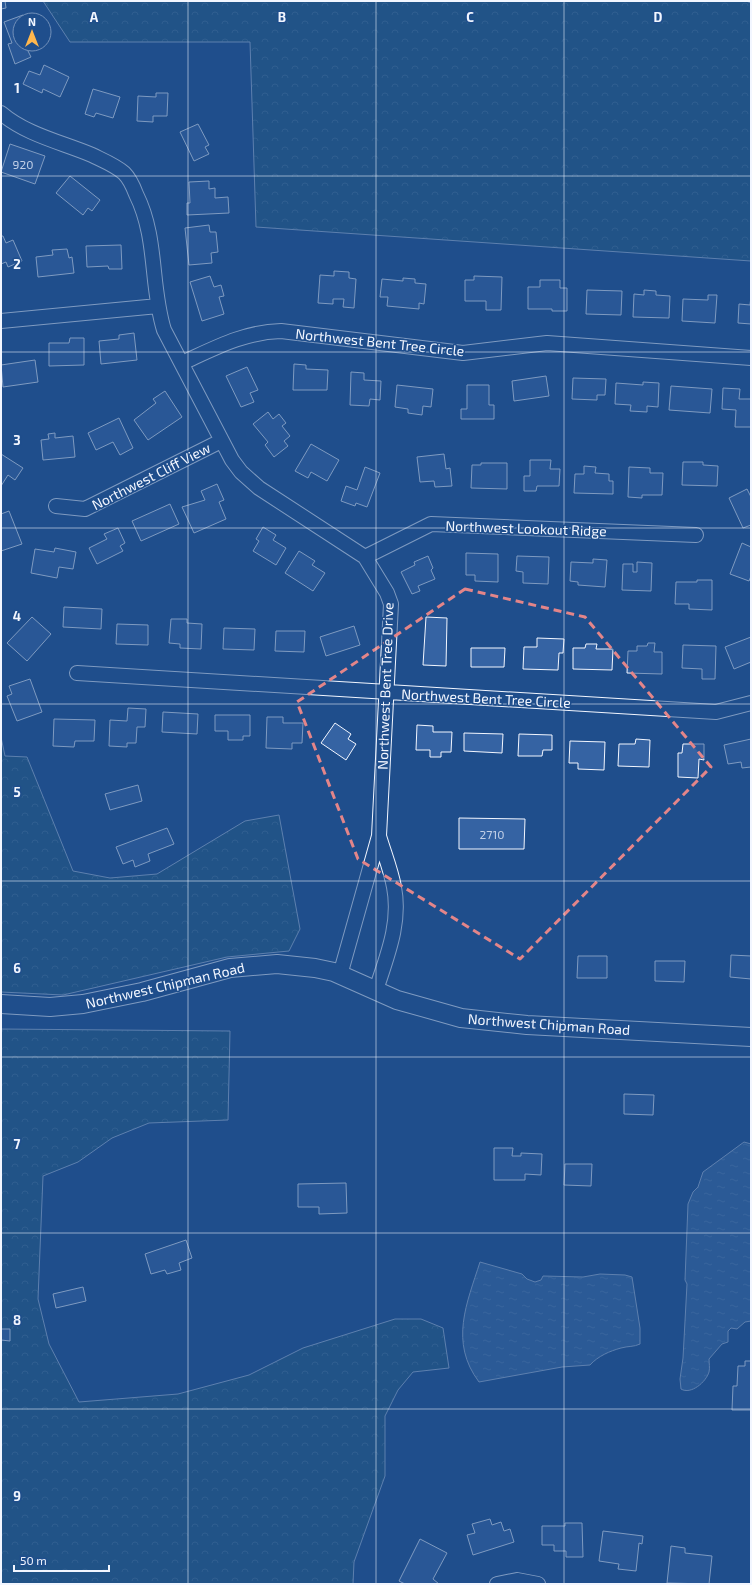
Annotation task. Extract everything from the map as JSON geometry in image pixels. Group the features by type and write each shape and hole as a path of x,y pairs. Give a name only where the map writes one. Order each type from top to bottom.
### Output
{"main road":[{"name":"Northwest Chipman Road","path":"1,1004 50,1007 83,1004 142,992 230,968 277,964 315,968 340,975 421,1008 461,1018 527,1025 751,1037"}],"street":[{"name":"Northwest Bent Tree Drive","path":"1,113 41,137 91,155 117,168 131,182 147,219 153,253 158,306 164,330 236,466 259,488 364,557 387,593 390,604 379,836 340,975"},
{"path":"1,321 158,306"},
{"name":"Northwest Bent Tree Circle","path":"182,363 241,337 261,332 281,331 463,353 547,343 751,358"},
{"name":"Northwest Cliff View","path":"56,506 85,509 221,440"},
{"name":"Northwest Lookout Ridge","path":"364,557 431,524 696,535"},
{"name":"Northwest Bent Tree Circle","path":"77,673 716,712 751,704"},
{"name":"Northwest Bent Tree Drive","path":"376,990 394,935 396,908 394,886 379,836"},
{"path":"497,1584 517,1580 538,1584"}],"highlighted area":[{"path":"465,589 585,617 711,767 520,959 358,859 297,702"}],"green space":[{"path":"43,1 746,1 751,3 751,261 256,227 250,42 70,42 52,15 52,12 50,12"},
{"path":"1,737 5,756 27,757 73,871 110,878 157,874 245,821 279,815 300,929 289,951 227,957 63,995 1,992"},
{"path":"1,1029 230,1031 228,1120 149,1123 112,1138 78,1162 43,1176 38,1299 49,1344 79,1402 178,1394 249,1375 303,1348 395,1319 421,1319 443,1328 449,1368 413,1372 398,1390 385,1416 385,1476 354,1562 353,1584 1,1584"}],"water":[{"path":"744,1142 751,1144 751,1321 745,1322 737,1329 731,1328 728,1331 728,1342 722,1344 709,1359 709,1372 705,1380 693,1389 685,1390 681,1389 680,1379 683,1358 687,1284 685,1280 688,1204 693,1192 698,1187 703,1172"},
{"path":"480,1262 522,1274 527,1279 535,1282 541,1280 543,1276 583,1277 600,1274 625,1275 632,1277 640,1328 640,1344 608,1352 600,1356 590,1365 562,1367 479,1382 470,1367 465,1352 463,1322 470,1292"}],"building":[{"path":"1,1 5,1 6,8 1,9"},
{"path":"12,19 12,43 4,22"},
{"path":"12,43 12,52 28,52 31,57 15,64 8,44"},
{"path":"44,65 69,77 60,97 43,89 42,93 23,84 29,71 40,75"},
{"path":"93,89 120,97 113,118 96,113 94,117 85,114"},
{"path":"156,93 168,93 167,116 153,116 153,122 137,121 138,96 156,97"},
{"path":"198,124 209,145 205,147 209,154 194,161 180,132"},
{"path":"10,144 45,156 35,184 1,172"},
{"path":"70,176 100,200 92,211 88,208 83,215 56,193"},
{"path":"209,181 209,189 215,188 215,198 228,197 229,213 187,215 187,203 190,203 189,182"},
{"path":"209,225 210,232 216,232 218,252 211,253 212,263 189,265 185,228"},
{"path":"1,236 3,236 6,243 13,240 22,261 8,267 6,262 1,264"},
{"path":"121,245 122,269 109,269 108,266 87,267 86,246"},
{"path":"67,249 69,258 72,257 74,273 38,277 36,257 53,255 52,250"},
{"path":"334,271 349,272 349,278 356,279 354,308 343,307 344,299 333,299 333,304 318,303 320,275 334,276"},
{"path":"210,276 214,287 221,285 224,296 219,297 224,314 202,321 190,282"},
{"path":"474,276 502,277 501,310 486,310 486,301 465,301 465,280 474,280"},
{"path":"403,278 415,279 415,283 426,284 424,304 419,303 419,309 387,306 388,297 380,297 382,279 403,281"},
{"path":"540,280 560,280 560,288 567,288 567,311 552,311 552,309 528,309 528,287 540,287"},
{"path":"587,290 622,291 621,315 586,314"},
{"path":"644,290 656,291 656,295 670,296 669,318 633,317 634,294 644,295"},
{"path":"708,295 717,295 715,323 682,321 683,299 708,300"},
{"path":"751,296 751,324 738,323 739,304 750,305"},
{"path":"134,333 137,360 101,364 99,341 119,339 119,335"},
{"path":"70,338 84,338 84,365 49,366 49,343 69,343"},
{"path":"35,360 38,382 3,387 1,365"},
{"path":"294,364 306,365 306,369 328,370 327,390 293,390"},
{"path":"247,367 258,390 250,393 254,402 241,407 226,376"},
{"path":"351,372 364,373 364,380 381,381 380,400 370,399 369,406 350,405"},
{"path":"546,376 549,396 514,401 512,381"},
{"path":"573,378 606,379 605,395 597,395 597,400 572,399"},
{"path":"643,382 659,383 658,407 647,406 647,412 630,411 631,405 615,404 616,383 643,385"},
{"path":"397,385 433,389 431,407 423,406 422,415 408,413 408,409 395,407"},
{"path":"467,385 489,385 489,405 494,405 494,419 461,419 461,409 467,409"},
{"path":"671,386 712,389 710,413 669,410"},
{"path":"723,388 740,389 739,399 751,399 751,427 735,427 736,410 722,409"},
{"path":"165,391 182,417 148,440 134,420 156,403 153,399"},
{"path":"268,412 273,419 279,414 286,423 282,426 290,436 284,441 288,446 274,457 265,445 268,442 253,424"},
{"path":"119,418 133,448 120,455 113,442 96,450 88,433"},
{"path":"55,433 55,438 73,436 75,457 43,460 41,440 49,439 48,434"},
{"path":"311,444 339,460 327,481 311,472 308,478 295,471"},
{"path":"1,454 23,468 15,480 8,475 1,486"},
{"path":"444,454 446,469 450,468 452,486 435,487 434,481 420,482 417,457"},
{"path":"530,460 551,460 550,469 560,469 559,486 537,486 536,491 524,491 524,476 530,476"},
{"path":"683,462 703,462 703,465 718,466 717,486 682,485"},
{"path":"481,463 507,463 507,489 471,488 472,465 481,465"},
{"path":"584,466 596,467 595,473 609,474 609,481 613,481 613,494 574,493 575,474 584,474"},
{"path":"365,467 380,473 367,507 356,503 355,506 341,501 346,486 357,490"},
{"path":"629,467 650,468 650,473 663,473 662,495 642,495 642,498 628,497"},
{"path":"217,484 224,500 219,502 226,519 194,533 182,507 205,500 201,491"},
{"path":"747,489 751,497 751,525 743,528 729,498"},
{"path":"170,504 179,524 141,541 132,521"},
{"path":"9,511 22,544 1,551 1,514"},
{"path":"263,527 276,535 273,540 286,548 276,565 253,551 259,541 256,539"},
{"path":"118,528 125,543 120,546 123,551 97,564 89,548 107,539 104,534"},
{"path":"742,543 751,547 751,576 749,581 730,574"},
{"path":"55,548 76,552 73,569 59,567 57,578 31,573 35,549 54,552"},
{"path":"299,551 315,561 312,565 325,573 313,591 285,573"},
{"path":"466,553 498,554 498,582 475,581 475,575 466,575"},
{"path":"428,556 433,568 431,570 435,579 418,586 420,591 412,594 401,572 415,565 414,562"},
{"path":"517,556 549,557 548,584 523,583 523,572 516,571"},
{"path":"593,559 607,560 605,587 578,585 578,582 570,581 571,562 593,563"},
{"path":"637,562 652,563 651,591 622,590 623,564 633,564 633,572 637,572"},
{"path":"697,580 712,580 712,610 689,609 689,604 675,604 676,582 697,582"},
{"path":"64,607 102,609 101,629 63,627"},
{"path":"32,617 51,634 27,661 7,643"},
{"path":"426,617 447,618 446,666 423,665"},
{"path":"171,619 187,619 187,623 202,624 201,649 180,648 180,644 169,643"},
{"path":"117,624 148,625 148,645 116,644"},
{"path":"354,626 360,645 326,656 320,637"},
{"path":"224,628 255,629 254,650 223,649"},
{"path":"276,631 305,631 304,652 275,651"},
{"path":"751,637 751,662 734,669 725,647"},
{"path":"537,638 564,639 563,653 559,653 558,670 523,669 524,647 537,647"},
{"path":"648,643 655,643 654,652 662,652 662,674 627,673 628,651 637,651 637,646 647,646"},
{"path":"586,644 597,644 596,649 613,649 612,670 573,669 573,648 585,648"},
{"path":"683,645 716,646 715,679 702,679 702,669 682,668"},
{"path":"471,648 505,648 504,667 471,667"},
{"path":"30,679 42,712 17,721 7,696 12,694 9,686"},
{"path":"128,708 146,709 145,727 137,727 136,743 127,743 127,747 109,746 110,720 127,721"},
{"path":"163,712 198,714 197,734 162,732"},
{"path":"215,715 250,715 250,736 243,736 243,740 228,740 228,731 215,731"},
{"path":"267,717 283,717 283,723 303,723 302,743 292,743 292,749 266,748"},
{"path":"54,719 95,720 94,741 75,741 74,747 53,746"},
{"path":"335,723 351,734 348,739 356,744 346,760 321,743"},
{"path":"417,725 433,726 433,732 452,732 451,752 441,752 441,757 430,757 430,750 416,750"},
{"path":"464,733 503,734 502,753 464,751"},
{"path":"519,734 552,735 552,750 543,750 542,756 518,756"},
{"path":"636,739 650,740 649,767 618,766 619,744 635,744"},
{"path":"751,739 751,767 742,768 741,762 728,764 724,745"},
{"path":"570,741 605,742 604,770 578,769 578,763 569,763"},
{"path":"683,744 704,744 704,760 699,759 698,778 678,777 678,753 682,753"},
{"path":"138,785 142,801 110,810 105,794"},
{"path":"459,818 525,819 524,849 459,849"},
{"path":"167,828 174,844 148,854 150,861 135,867 133,860 123,864 116,847"},
{"path":"731,955 751,956 751,979 730,977"},
{"path":"578,956 607,956 607,978 577,978"},
{"path":"655,961 685,961 684,982 655,981"},
{"path":"624,1094 654,1095 653,1115 624,1114"},
{"path":"494,1148 513,1148 512,1156 521,1156 521,1153 542,1154 541,1175 525,1174 525,1180 494,1180"},
{"path":"565,1164 592,1164 591,1186 564,1185"},
{"path":"346,1183 347,1213 319,1214 319,1207 298,1207 298,1184"},
{"path":"186,1240 192,1258 179,1263 181,1270 167,1274 165,1270 151,1274 145,1254"},
{"path":"83,1287 86,1301 56,1308 53,1294"},
{"path":"1,1329 10,1329 10,1341 1,1340"},
{"path":"745,1361 751,1361 751,1410 732,1410 733,1386 737,1386 738,1366 745,1366"},
{"path":"490,1519 492,1525 501,1522 504,1531 510,1529 514,1542 473,1555 467,1535 475,1533 472,1524"},
{"path":"565,1523 582,1523 583,1557 566,1557 566,1551 554,1551 554,1545 542,1545 542,1526 565,1526"},
{"path":"603,1531 643,1536 642,1544 639,1543 636,1571 618,1569 619,1564 599,1561"},
{"path":"420,1539 447,1553 433,1579 439,1584 405,1584 399,1581"},
{"path":"671,1546 685,1548 685,1553 712,1556 709,1584 667,1583"}]}
